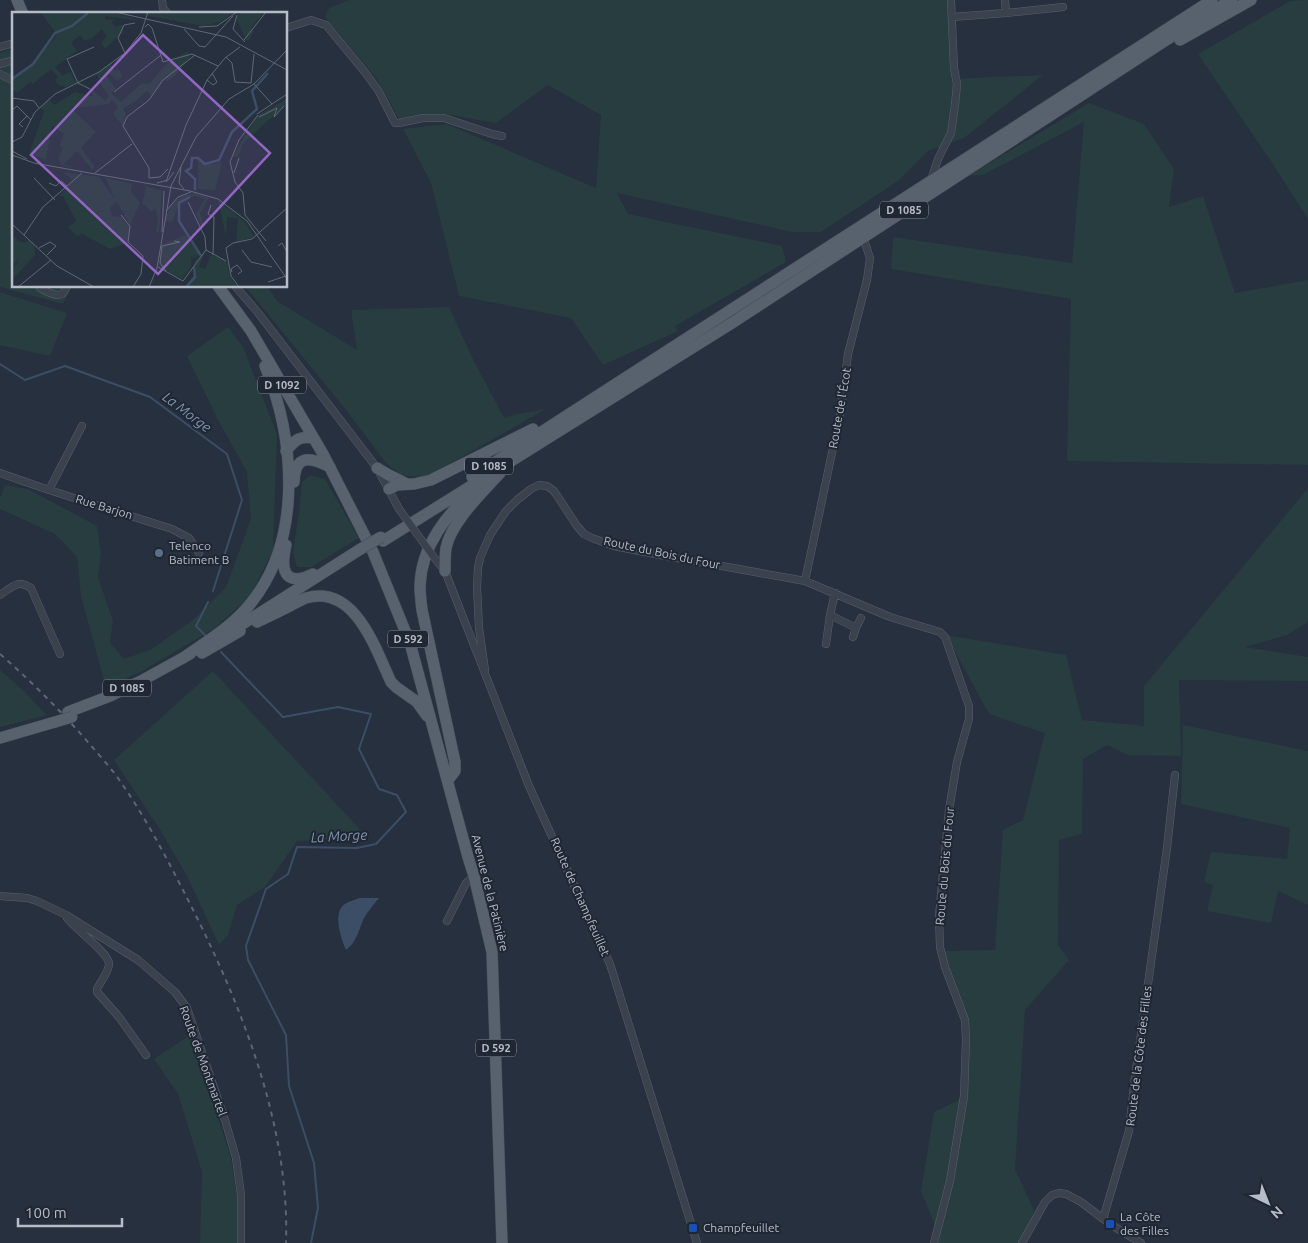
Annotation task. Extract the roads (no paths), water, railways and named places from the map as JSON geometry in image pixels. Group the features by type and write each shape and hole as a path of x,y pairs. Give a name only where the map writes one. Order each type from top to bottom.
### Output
{"main road":[{"path":"17,0 22,12"},
{"name":"D 1085","path":"0,737 70,714 143,686 249,626 365,552 597,396 1212,0"},
{"name":"D 1085","path":"382,539 522,455 732,322 1157,46 1232,0"},
{"path":"1157,46 1177,41 1251,0"},
{"name":"D 1092","path":"219,288 251,332 330,467 365,552"},
{"path":"183,658 237,619 251,603 264,584 278,553 285,526 288,498 288,469 285,435 267,372 251,332"},
{"path":"389,489 397,485 431,480 597,396"},
{"path":"286,451 296,440 303,437 313,438"},
{"path":"448,780 454,771 455,762 422,610 420,587 422,570 431,542 439,528 454,510 470,494 502,472 522,455"},
{"path":"330,467 318,462 303,460 294,471 293,504 283,567 285,573 294,578 301,579 365,552"},
{"path":"377,468 409,484"},
{"path":"445,571 446,548 454,529 475,501 502,472"},
{"name":"D 1085","path":"70,714 110,696 183,658 365,552"},
{"name":"D 592","path":"365,552 410,643 419,675"},
{"path":"249,626 305,598 318,596 332,598 349,608 364,625 391,682 417,702 432,724"},
{"path":"396,687 404,688 419,675"},
{"name":"Avenue de la Patinière","path":"419,675 474,876 492,952 502,1243"}],"street":[{"path":"162,0 163,8 166,12"},
{"path":"930,180 951,133 957,84 954,68 951,0"},
{"path":"1005,0 1006,13"},
{"path":"952,17 1063,8"},
{"path":"288,27 311,20 326,25 373,84 394,123 423,118 444,118 502,136"},
{"path":"0,74 12,81"},
{"name":"Route de l'Écot","path":"805,580 841,410 848,354 867,280 870,258 863,237"},
{"path":"40,288 59,295 66,288"},
{"name":"Route de Champfeuillet","path":"237,288 377,468 399,508 445,571 530,786 610,964 697,1243"},
{"path":"49,490 82,426"},
{"name":"Rue Barjon","path":"0,473 172,528 189,538 199,553"},
{"name":"Route du Bois du Four","path":"485,670 479,628 477,587 480,558 490,535 506,511 517,500 539,485 547,486 554,491 577,526 584,534 592,538 614,546 638,551 805,580 890,617 940,632 945,637 969,706 969,719 958,762 949,810 939,916 940,947 945,968 965,1020 966,1040 964,1096 950,1181 934,1243"},
{"path":"0,594 17,584 31,588 60,654"},
{"path":"826,644 835,593"},
{"path":"830,615 856,628"},
{"path":"853,637 861,618"},
{"name":"Route de la Côte des Filles","path":"1103,1219 1130,1131 1134,1077 1167,848 1175,775"},
{"path":"447,921 466,883 474,876"},
{"name":"Route de Montmartel","path":"0,896 27,898 66,915 138,960 175,992 187,1008 236,1158 241,1195 241,1243"},
{"path":"66,915 73,926 107,958 108,970 97,992 119,1017 146,1055"},
{"path":"1022,1243 1045,1202 1052,1195 1058,1193 1066,1194 1081,1202 1103,1219 1141,1243"}],"water":[{"path":"360,898 379,898 364,918 353,943 346,950 339,926 339,913 345,904"}],"waterway":[{"name":"La Morge","path":"0,364 25,380 65,366 150,397 227,454 242,500 213,591"},
{"name":"La Morge","path":"207,637 196,626 208,602"},
{"name":"La Morge","path":"221,652 283,717 338,707 371,714 359,749 379,789 397,795 406,812 376,844 357,848 297,847 288,874 266,889 246,946 248,960 286,1035 289,1086 314,1163 318,1208 311,1243"}],"railway":[{"path":"0,654 60,711 115,774 152,832 205,934 242,1019 270,1108 280,1153 285,1198 286,1243"}],"place":[{"name":"Telenco Batiment B","path":"159,553"},
{"name":"La Côte des Filles","path":"1110,1224"},
{"name":"Champfeuillet","path":"693,1228"}]}
